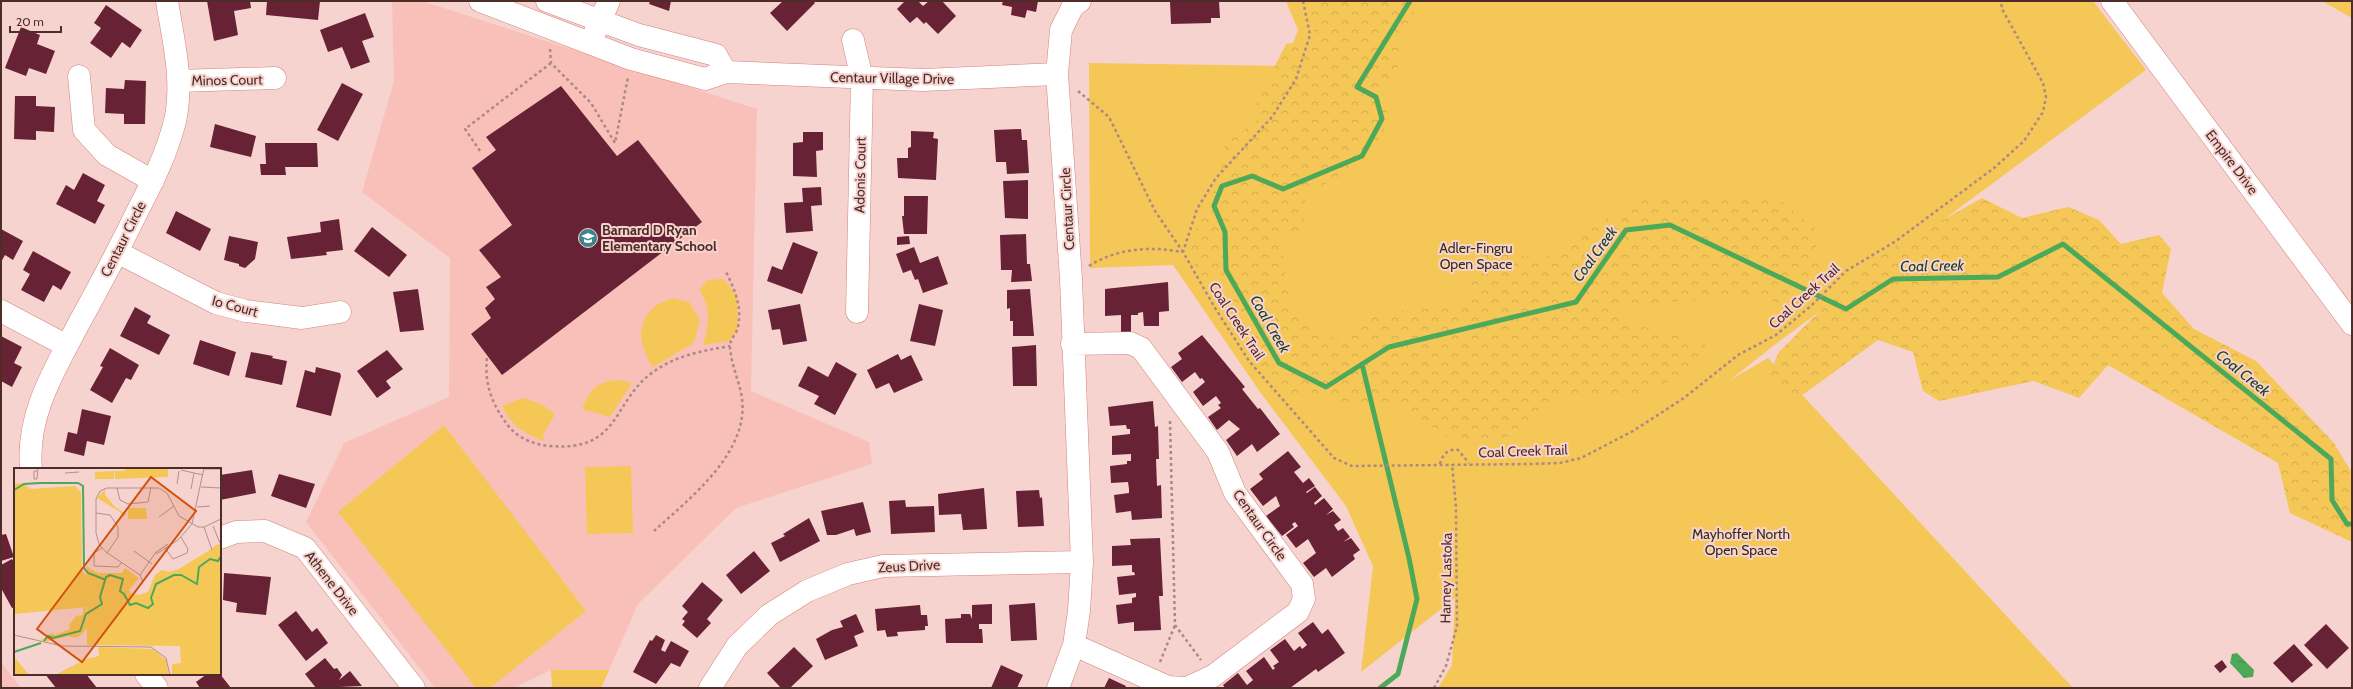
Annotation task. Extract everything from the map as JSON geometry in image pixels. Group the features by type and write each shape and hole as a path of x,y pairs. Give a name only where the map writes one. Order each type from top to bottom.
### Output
{"street":[{"name":"Centaur Circle","path":"31,468 30,457 35,417 44,389 117,252 164,157 175,119 179,81 167,1"},
{"name":"Centaur Village Drive","path":"480,1 631,59 706,79 726,72 862,79 923,80 1057,74"},
{"path":"546,1 605,10 639,35 716,55 726,72"},
{"name":"Centaur Circle","path":"1058,688 1074,645 1079,611 1082,562 1070,279 1057,74 1061,30 1073,6 1080,1"},
{"name":"Empire Drive","path":"2112,1 2352,324"},
{"path":"590,44 605,10"},
{"name":"Adonis Court","path":"853,40 862,79 857,312"},
{"path":"79,76 84,130 107,155 153,181"},
{"name":"Minos Court","path":"179,81 275,78"},
{"name":"Io Court","path":"117,252 216,303 246,311 302,318 340,312"},
{"path":"1,311 67,346"},
{"name":"Centaur Circle","path":"1072,344 1130,342 1141,348 1218,452 1235,493 1302,584 1304,599 1298,612 1213,676 1187,688"},
{"name":"Athene Drive","path":"221,538 236,532 265,532 305,548 414,688"},
{"name":"Zeus Drive","path":"710,688 737,646 769,615 807,591 848,574 883,566 1082,562"},
{"path":"1074,645 1168,686 1183,688"},
{"path":"147,675 157,688"}],"path":[{"path":"1070,279 1099,260 1135,249 1183,252 1197,209 1216,178 1272,117 1296,79 1310,36 1303,1"},
{"name":"Coal Creek Trail","path":"1078,91 1109,117 1155,211 1183,252 1249,361 1334,458 1352,466 1560,463 1581,458 1601,449 1684,398 1738,355 1776,335 1812,305 1846,271 1896,241 1989,172 2024,142 2035,128 2043,112 2046,98 2043,83 2002,9 2001,1"},
{"path":"548,28 551,63 591,103 615,143 631,59"},
{"path":"480,151 465,129 551,63"},
{"path":"654,531 719,468 741,424 742,399 735,376 730,346 730,342 738,328 740,305 736,291 726,272"},
{"path":"487,358 485,374 490,396 501,416 516,435 539,445 564,448 587,442 609,429 637,388 652,372 687,354 730,346"},
{"path":"1152,679 1175,625 1170,416"},
{"path":"1440,464 1444,455 1453,449 1458,450 1469,464"},
{"name":"Harney Lastoka","path":"1434,688 1446,666 1457,626 1456,507 1452,464"},
{"path":"1175,625 1213,676"}],"shaded area":[{"path":"392,1 422,1 757,109 751,391 869,442 872,464 736,508 638,604 609,670 551,670 514,688 435,688 306,522 344,443 449,397 450,258 362,192 394,81"},
{"path":"1,662 7,670 21,688 1,688"}],"green space":[{"name":"Adler-Fingru Open Space","path":"1286,1 2093,1 2146,70 1781,340 1730,380 1768,358 2073,688 1438,688 1452,665 1455,598 1361,672 1373,566 1346,506 1260,392 1173,265 1090,268 1089,63 1284,66 1298,30"},
{"path":"1308,1 1420,1 1399,38 1400,64 1381,91 1389,119 1369,161 1306,194 1303,230 1280,235 1290,309 1336,339 1368,315 1463,305 1485,252 1543,258 1641,198 1780,200 1821,234 1813,257 1837,270 1790,311 1764,296 1622,305 1620,323 1672,332 1706,345 1699,367 1637,398 1568,395 1521,434 1464,446 1397,406 1358,407 1323,396 1285,396 1257,366 1233,330 1238,323 1224,282 1211,290 1186,251 1217,185 1225,144 1260,118 1253,110 1286,44 1316,40"},
{"path":"2322,1 2352,1 2352,18"},
{"path":"1982,198 2022,218 2068,207 2099,220 2121,244 2159,235 2171,249 2162,293 2194,329 2256,361 2334,443 2352,473 2352,542 2290,513 2278,463 2108,365 2079,398 2034,381 1939,401 1923,391 1913,352 1878,340 1804,394 1786,393 1770,372 1779,352 1871,260"},
{"path":"724,279 737,296 738,328 730,341 703,345 707,330 708,316 706,303 699,289 708,280"},
{"path":"672,298 689,302 700,320 694,343 653,367 645,352 641,338 641,330 647,315 653,308"},
{"path":"619,380 632,383 610,417 582,409 588,396 595,387 605,382"},
{"path":"523,398 541,404 555,414 543,435 544,441 524,432 514,424 502,406"},
{"path":"444,425 586,611 490,688 476,688 338,512"},
{"path":"631,466 633,533 587,534 585,467"},
{"path":"551,670 609,670 601,688 552,688"}],"water":[{"path":"2237,653 2254,670 2253,677 2244,678 2230,663 2232,654"}],"building":[{"path":"207,1 250,1 251,8 234,11 238,35 214,41"},
{"path":"267,1 320,1 318,20 266,15"},
{"path":"650,1 671,1 669,11 649,4"},
{"path":"783,1 813,1 815,3 787,31 770,13"},
{"path":"905,1 918,1 923,6 929,1 942,1 956,16 938,34 926,22 924,24 917,17 910,23 897,9"},
{"path":"1003,1 1038,1 1036,12 1027,10 1025,18 1011,15 1012,7 1002,5"},
{"path":"1170,1 1219,1 1220,18 1211,18 1211,23 1171,24"},
{"path":"106,5 142,30 130,48 122,42 111,58 90,43 101,28 94,23"},
{"path":"365,13 374,37 362,41 370,62 351,69 342,47 328,52 320,30"},
{"path":"21,27 40,35 37,44 55,51 46,74 29,68 26,76 5,68"},
{"path":"125,80 146,81 145,124 124,124 124,114 105,113 106,88 124,89"},
{"path":"342,83 363,94 338,141 317,130"},
{"name":"Barnard D Ryan Elementary School","path":"561,86 617,156 638,140 702,222 502,375 471,334 491,318 485,308 495,299 486,287 501,277 479,250 512,225 472,168 496,150 486,137"},
{"path":"15,96 36,96 36,106 55,107 54,132 36,131 36,140 14,139"},
{"path":"215,124 256,136 251,157 210,147"},
{"path":"1021,129 1022,140 1027,140 1029,173 1007,174 1006,162 996,162 994,130"},
{"path":"911,131 934,132 933,138 938,139 936,180 898,178 897,158 908,158 908,148 911,147"},
{"path":"803,132 823,132 823,150 816,151 817,177 793,176 793,143 803,142"},
{"path":"265,143 317,143 318,167 285,167 286,175 261,175 260,164 266,164"},
{"path":"83,173 105,185 97,201 105,205 95,224 56,204 66,185 74,190"},
{"path":"1028,180 1028,219 1005,218 1003,181"},
{"path":"821,187 822,205 811,206 813,231 786,233 784,203 803,202 802,188"},
{"path":"904,196 928,196 927,234 904,234 902,216 904,216"},
{"path":"176,211 211,229 200,251 166,233"},
{"path":"339,219 343,250 326,252 327,255 291,259 287,237 321,232 320,222"},
{"path":"372,227 407,255 389,277 354,251"},
{"path":"1,229 23,241 13,260 5,255 1,262"},
{"path":"1026,234 1027,264 1030,264 1032,281 1011,282 1012,270 1001,270 1000,235"},
{"path":"229,236 258,242 255,259 245,268 239,266 239,264 224,260"},
{"path":"909,236 910,244 897,245 897,237"},
{"path":"793,242 818,252 802,294 767,281 772,266 782,270"},
{"path":"914,247 920,263 938,256 948,284 923,293 918,279 915,280 911,270 903,273 896,254"},
{"path":"33,251 71,272 61,290 53,285 44,302 21,290 30,274 23,270"},
{"path":"1168,282 1169,311 1159,312 1159,326 1144,326 1143,312 1138,313 1138,315 1131,315 1131,332 1121,332 1121,315 1105,316 1105,289"},
{"path":"418,289 424,330 400,332 393,292"},
{"path":"1030,289 1034,336 1013,336 1013,321 1010,321 1010,308 1007,309 1007,290"},
{"path":"800,304 807,341 783,345 780,329 772,330 768,310"},
{"path":"919,304 943,310 935,346 910,341"},
{"path":"135,307 151,316 147,323 170,335 159,355 120,336"},
{"path":"1202,335 1245,387 1242,389 1258,409 1260,408 1280,434 1257,452 1252,444 1237,456 1226,440 1240,429 1229,420 1217,430 1208,417 1221,408 1218,405 1221,403 1216,396 1203,406 1193,392 1205,382 1202,378 1200,379 1195,372 1182,382 1171,367 1182,359 1178,353"},
{"path":"1,336 22,347 14,363 22,367 12,387 1,381"},
{"path":"200,340 236,352 229,376 193,364"},
{"path":"1036,345 1037,386 1013,386 1012,347"},
{"path":"110,348 139,365 131,380 126,378 112,403 90,390 103,367 100,366"},
{"path":"387,350 403,369 386,381 391,388 377,398 357,371"},
{"path":"251,352 273,356 272,358 287,361 282,385 245,377"},
{"path":"898,354 901,360 911,355 923,380 894,393 889,383 876,389 867,370"},
{"path":"836,362 857,374 835,415 814,404 819,396 798,386 808,366 828,377"},
{"path":"316,367 340,373 341,376 331,416 296,407 305,370 315,373"},
{"path":"1153,401 1155,427 1158,426 1159,459 1156,459 1157,486 1161,485 1162,518 1132,520 1131,511 1116,513 1114,495 1129,493 1129,489 1128,482 1111,483 1110,466 1127,464 1127,461 1131,461 1131,454 1112,455 1112,436 1130,434 1130,429 1127,429 1126,425 1110,426 1108,407"},
{"path":"82,409 111,416 104,445 87,441 84,456 64,451 68,432 77,434"},
{"path":"1288,451 1301,467 1294,472 1303,483 1309,478 1315,486 1306,492 1307,493 1315,487 1322,496 1314,503 1315,505 1324,498 1333,509 1326,515 1333,511 1341,520 1334,525 1338,531 1343,528 1350,537 1343,542 1351,538 1360,550 1353,555 1355,559 1332,577 1326,568 1314,577 1303,563 1316,553 1308,539 1296,548 1286,535 1298,526 1295,522 1292,524 1294,527 1282,536 1266,516 1280,506 1276,496 1263,506 1250,489 1263,479 1259,474"},
{"path":"252,470 256,493 221,500 221,475"},
{"path":"279,474 315,484 306,508 271,496"},
{"path":"984,488 987,529 963,530 961,514 939,515 938,494"},
{"path":"1039,490 1040,498 1042,497 1044,526 1018,527 1016,491"},
{"path":"905,500 906,507 934,506 935,532 891,534 889,501"},
{"path":"863,502 871,532 856,536 854,529 836,535 827,535 821,511"},
{"path":"809,518 820,541 780,562 771,543 785,536 783,534"},
{"path":"6,534 14,557 1,561 1,535"},
{"path":"1160,538 1163,596 1159,596 1161,630 1134,631 1134,622 1118,624 1116,605 1132,603 1132,598 1136,597 1136,593 1119,595 1117,577 1135,575 1134,572 1132,572 1132,565 1112,566 1112,546 1131,545 1130,539"},
{"path":"754,551 770,571 741,594 726,575"},
{"path":"12,559 14,562 14,607 12,608 1,588 1,565"},
{"path":"224,573 271,577 266,615 236,612 237,603 223,600"},
{"path":"702,582 723,600 707,619 711,623 697,638 682,625 685,621 682,619 688,612 682,606"},
{"path":"1035,603 1037,640 1011,641 1009,605"},
{"path":"992,604 992,624 979,624 979,629 982,629 983,643 946,643 945,619 961,618 961,614 970,614 972,619 972,605"},
{"path":"920,605 921,615 927,615 928,626 925,626 925,630 897,632 898,636 887,637 885,630 877,631 875,609"},
{"path":"296,611 312,632 317,628 328,643 306,661 278,625"},
{"path":"856,614 864,632 854,636 858,646 825,660 816,639 832,630 843,627 840,621"},
{"path":"1313,622 1322,634 1328,629 1345,653 1318,672 1316,669 1290,688 1225,688 1223,685 1238,673 1247,685 1253,680 1246,671 1264,657 1273,670 1275,668 1273,666 1279,662 1270,650 1285,639 1294,651 1300,646 1302,649 1307,645 1298,633"},
{"path":"2326,624 2349,648 2327,669 2304,645"},
{"path":"656,635 665,640 661,650 665,652 671,641 689,651 680,667 671,663 656,684 633,672 650,640 652,641"},
{"path":"2294,644 2313,665 2292,683 2273,663"},
{"path":"794,647 813,666 790,688 781,688 767,673"},
{"path":"325,658 334,669 337,668 342,675 339,680 350,671 362,686 316,688 305,674"},
{"path":"2222,660 2227,667 2220,673 2214,666"},
{"path":"1001,665 1023,675 1017,688 991,688"},
{"path":"46,675 87,675 97,688 56,688"},
{"path":"206,675 221,675 231,688 200,688 196,682"},
{"path":"1109,678 1126,686 1125,688 1104,688"}],"waterway":[{"name":"Coal Creek","path":"1410,1 1357,87 1376,97 1382,119 1362,156 1283,189 1252,176 1222,186 1214,206 1225,232 1226,270 1279,363 1326,387 1389,347 1576,302 1626,230 1670,225 1846,309 1893,279 1998,277 2063,244 2331,459 2332,500 2347,524 2352,524"},
{"path":"1362,364 1409,558 1417,599 1398,674 1380,688"}],"place":[{"name":"Barnard D Ryan Elementary School","path":"588,238"}],"park label":[{"name":"Mayhoffer North Open Space","path":"1741,542"}]}
